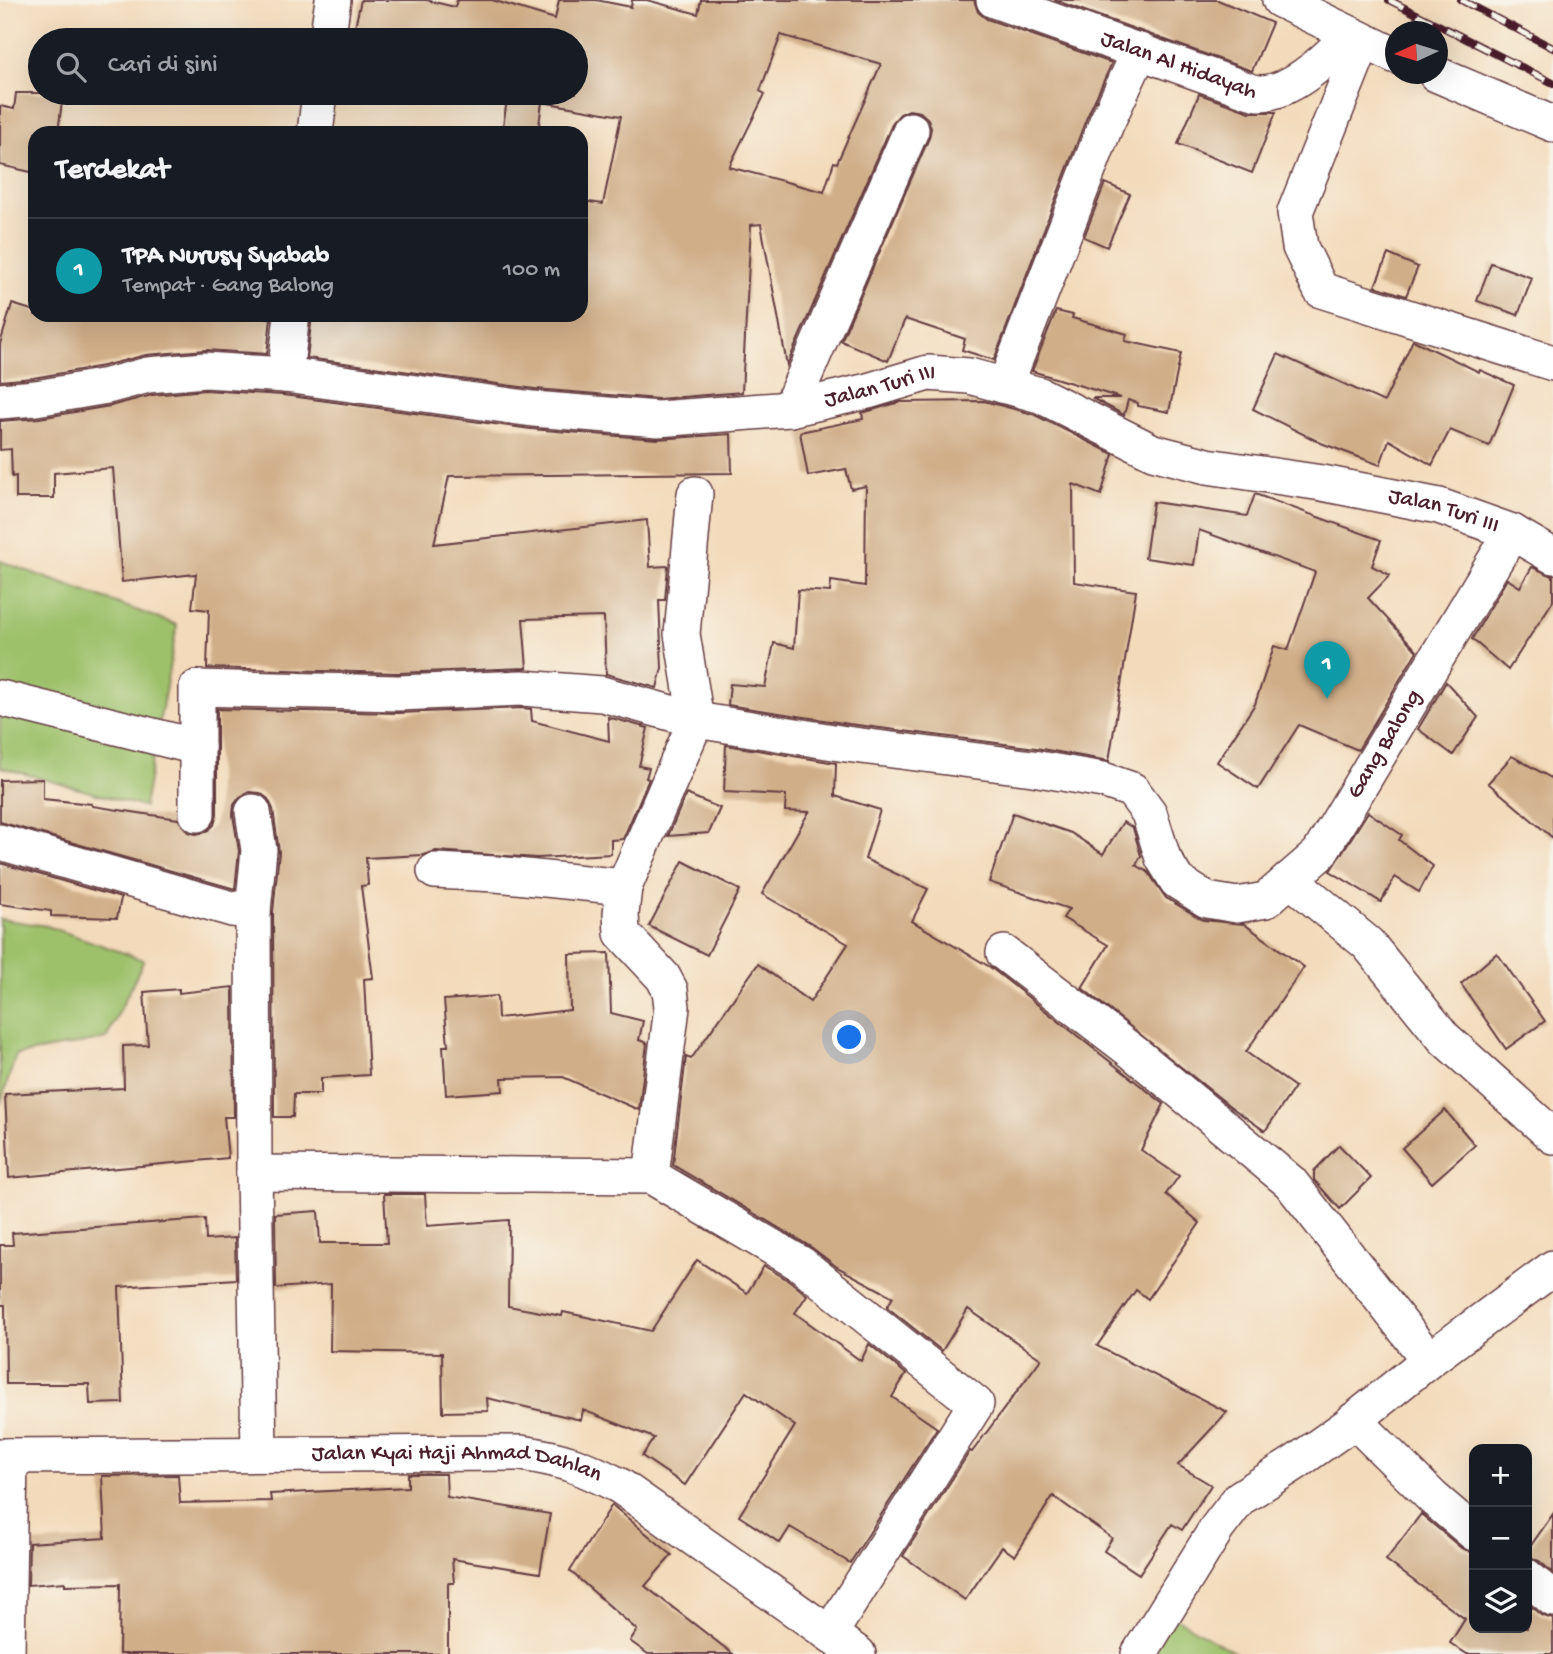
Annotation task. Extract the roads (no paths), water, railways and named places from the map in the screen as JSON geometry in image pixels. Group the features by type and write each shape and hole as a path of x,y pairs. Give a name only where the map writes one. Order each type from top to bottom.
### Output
{"street":[{"path":"329,28 333,0"},
{"name":"Jalan Al Hidayah","path":"994,0 1259,93 1283,87 1357,38"},
{"path":"1280,0 1385,51"},
{"path":"1357,38 1295,212 1300,247 1321,290 1553,363"},
{"path":"1005,386 1106,124 1140,51"},
{"path":"1448,79 1553,124"},
{"path":"316,126 318,105"},
{"path":"790,409 911,130"},
{"path":"285,375 291,322"},
{"name":"Jalan Turi III","path":"0,401 107,386 148,375 205,370 285,375 533,410 658,419 790,409 868,391 929,373 969,376 1040,395 1153,452 1207,466 1322,483 1439,506 1512,532"},
{"path":"651,1176 672,1007 670,990 663,977 622,933 621,914 624,887 696,720 682,634 695,494"},
{"path":"1512,532 1553,556"},
{"name":"Gang Balong","path":"696,720 1103,780 1132,790 1149,813 1163,858 1177,881 1207,900 1237,905 1266,900 1320,854 1512,532"},
{"path":"197,814 197,688 398,693 523,688 602,694 696,720"},
{"path":"0,698 197,747"},
{"path":"253,812 259,850 253,911 259,1453"},
{"path":"0,842 232,909 253,911"},
{"path":"435,871 624,887"},
{"path":"1290,879 1368,944 1444,1038 1553,1136"},
{"path":"1004,953 1134,1053 1290,1182 1429,1360"},
{"path":"254,1173 651,1176 801,1264 976,1404 830,1633"},
{"path":"1139,1654 1217,1528 1240,1498 1295,1463 1354,1420 1429,1360 1553,1268"},
{"path":"1354,1420 1433,1498 1469,1529"},
{"name":"Jalan Kyai Haji Ahmad Dahlan","path":"5,1456 521,1453 558,1458 588,1469 620,1486 858,1654"},
{"path":"5,1456 6,1654"},
{"path":"1532,1581 1553,1599"}],"railway":[{"path":"1389,0 1553,83"},
{"path":"1461,0 1553,48"}],"place":[{"name":"TPA Nurusy Syabab","path":"1327,699"}]}
